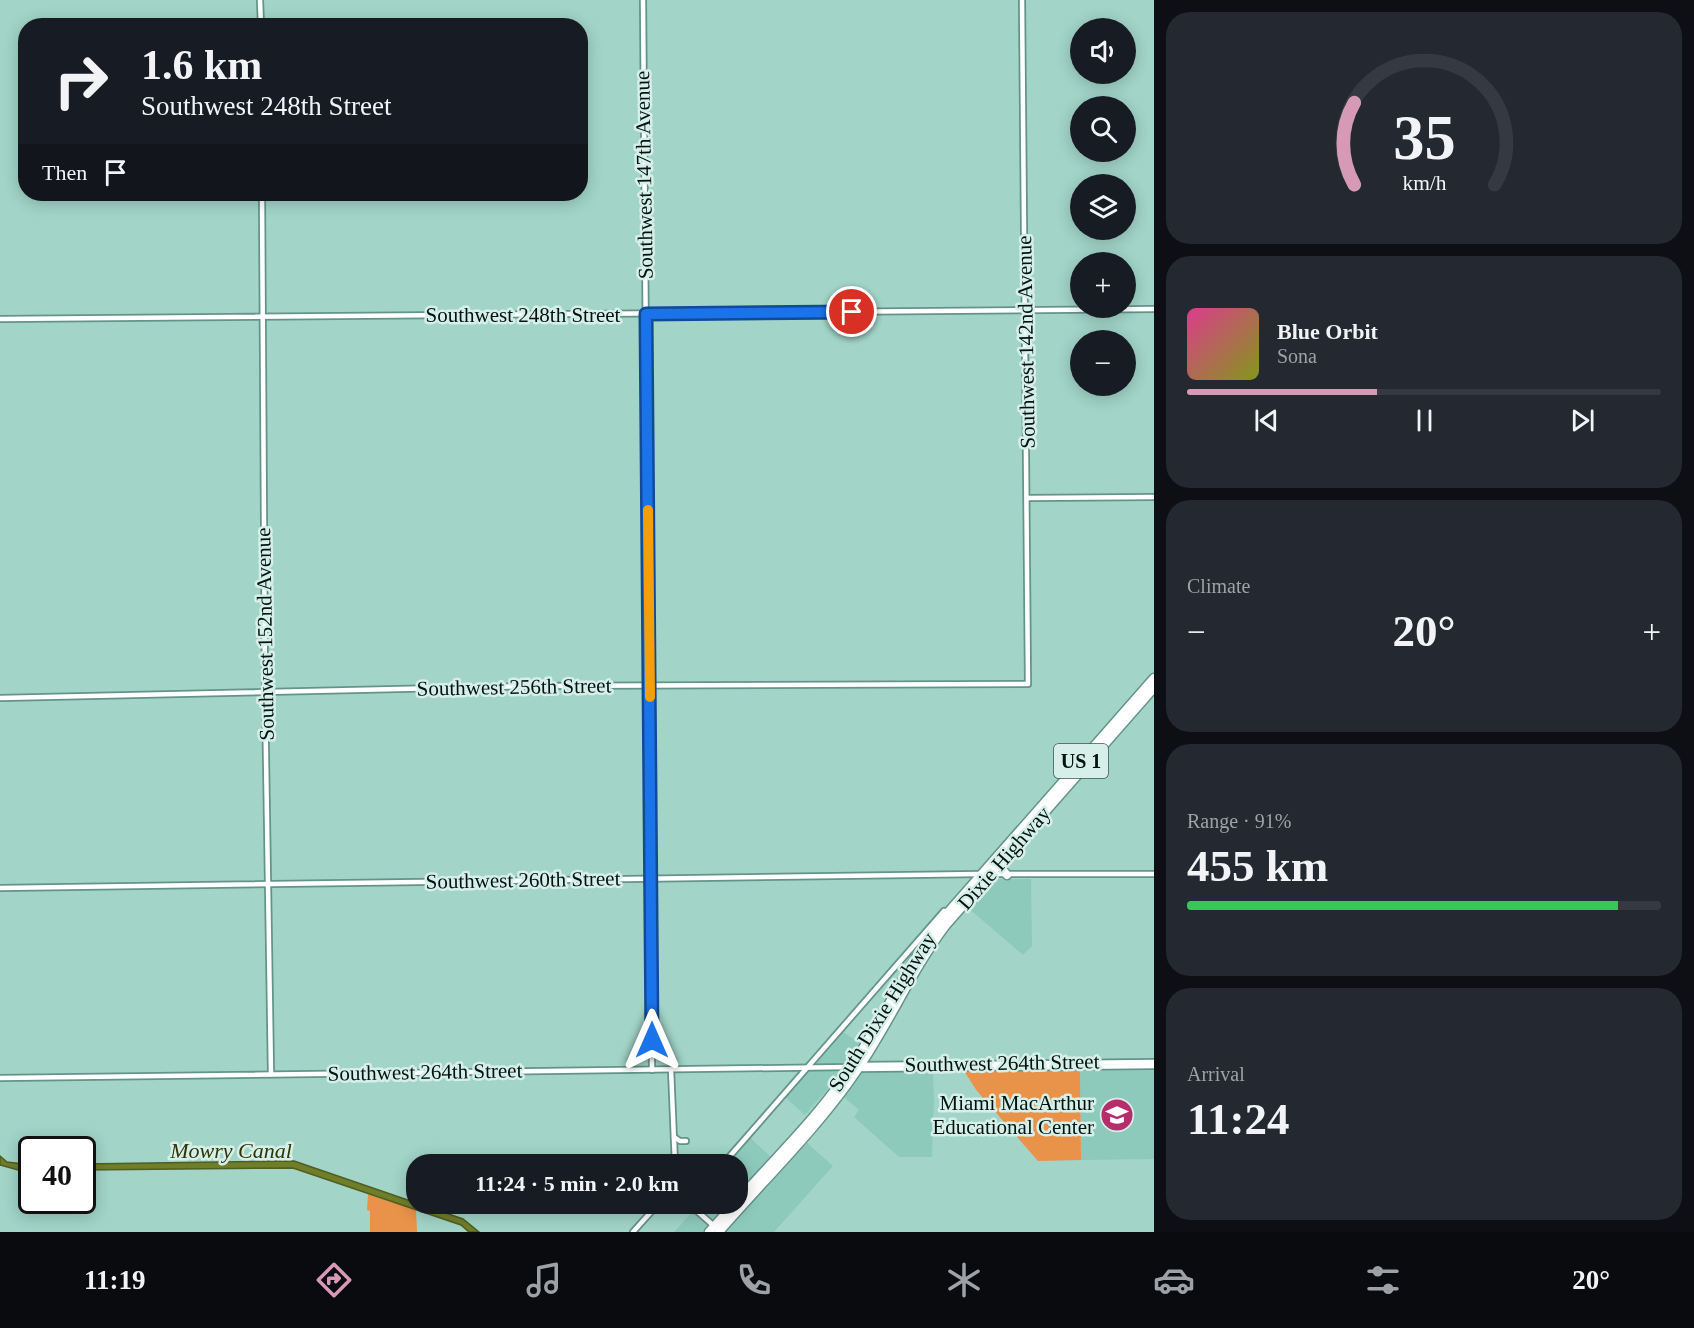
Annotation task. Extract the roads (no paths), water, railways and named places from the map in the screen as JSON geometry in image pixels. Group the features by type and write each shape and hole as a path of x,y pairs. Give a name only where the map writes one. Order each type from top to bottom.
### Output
{"highway":[{"name":"Dixie Highway","path":"920,947 946,925 985,874 1154,678"},
{"name":"Dixie Highway","path":"954,904 971,884 1001,862 1154,688"},
{"path":"1001,862 1002,869 1007,874"},
{"path":"966,874 971,884"},
{"name":"South Dixie Highway","path":"748,1190 833,1103 857,1067 920,947 954,904"},
{"name":"South Dixie Highway","path":"778,1159 803,1126 857,1067"},
{"path":"714,1231 757,1189 760,1180 778,1159"},
{"name":"South Dixie Highway","path":"714,1231 727,1214"}],"street":[{"path":"260,0 261,18"},
{"name":"Southwest 147th Avenue","path":"643,0 652,1070"},
{"name":"Southwest 142nd Avenue","path":"1022,0 1028,684"},
{"name":"Southwest 152nd Avenue","path":"262,201 265,693 271,1074"},
{"name":"Southwest 248th Street","path":"0,319 1154,309"},
{"path":"1028,498 1154,497"},
{"name":"Southwest 256th Street","path":"0,698 529,686 1028,684"},
{"name":"Southwest 260th Street","path":"0,888 966,874 1154,874"},
{"path":"732,1154 807,1068 920,947"},
{"name":"Southwest 264th Street","path":"0,1078 1154,1064"},
{"path":"832,1068 840,1073 843,1080"},
{"path":"671,1069 675,1154"},
{"path":"674,1137 680,1141 686,1141"},
{"path":"633,1232 649,1214"},
{"path":"698,1214 714,1231"}],"place":[{"name":"Miami MacArthur Educational Center","path":"1117,1115"}],"water label":[{"name":"Mowry Canal","path":"231,1150"}]}
